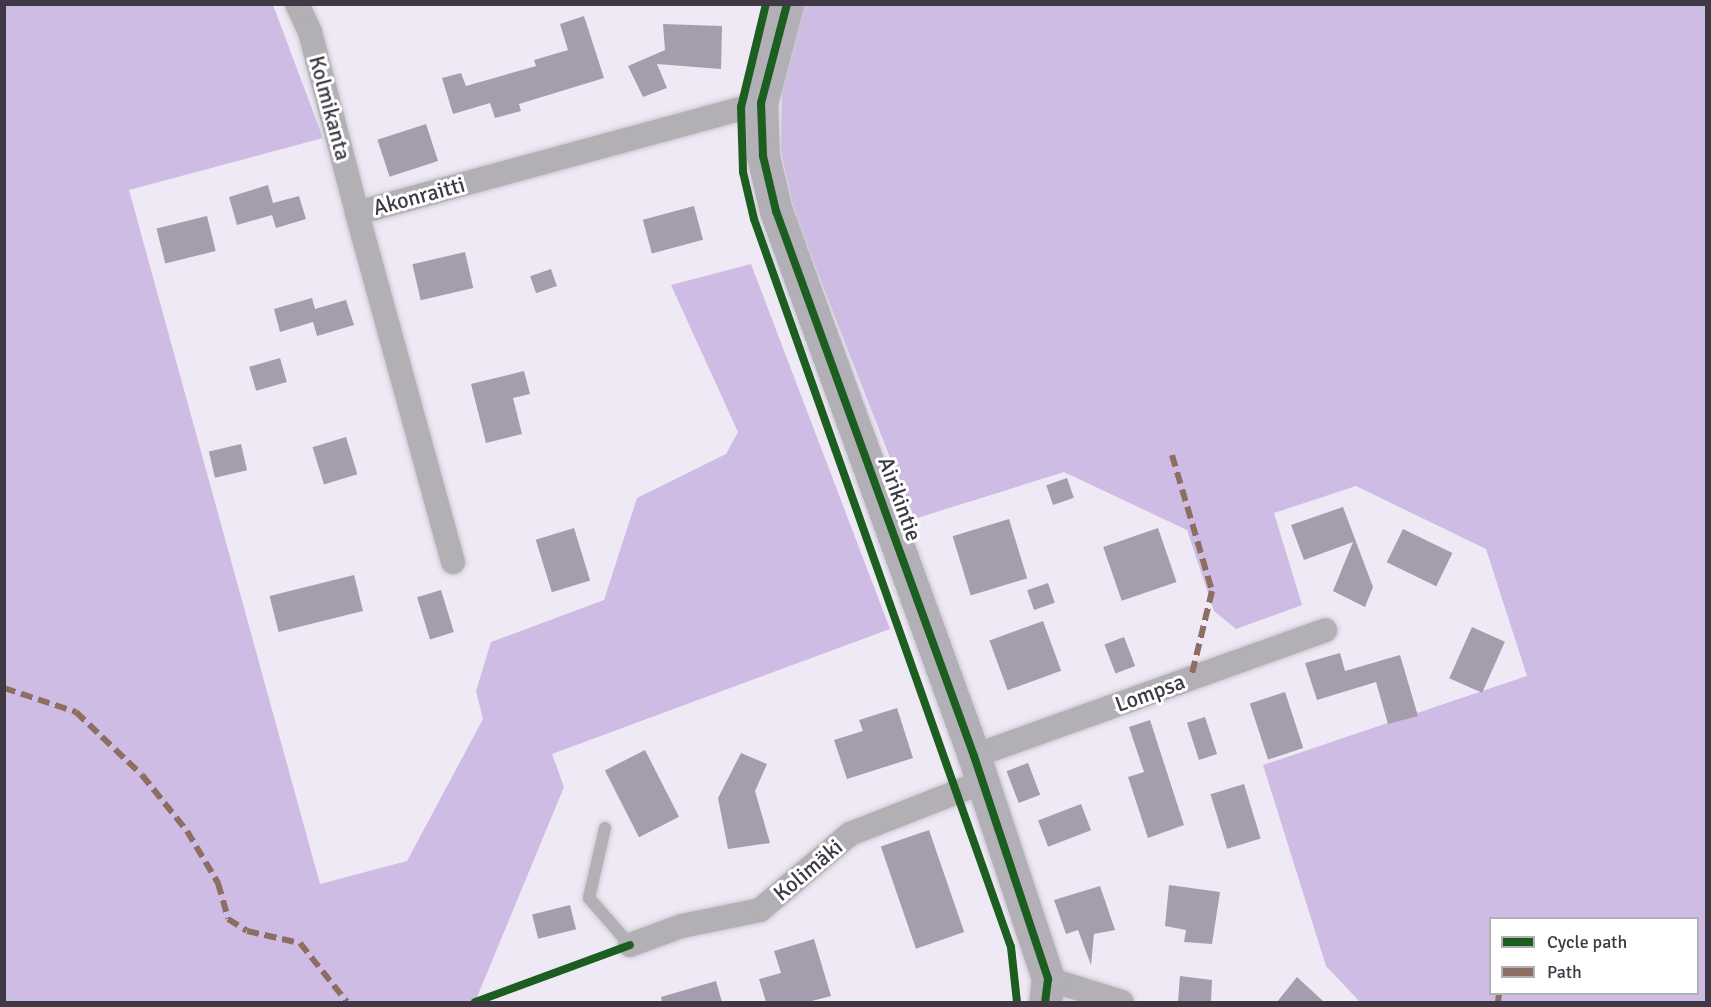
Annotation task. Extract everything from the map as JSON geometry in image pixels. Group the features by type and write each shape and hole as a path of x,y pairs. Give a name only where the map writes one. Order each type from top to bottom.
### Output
{"street":[{"name":"Kolmikanta","path":"297,4 310,32 357,213"},
{"name":"Airikintie","path":"787,4 761,103 763,156 776,212 978,769 1046,991"},
{"name":"Akonraitti","path":"453,562 357,213 761,103"},
{"name":"Lompsa","path":"978,769 1325,630"},
{"name":"Kolimäki","path":"630,945 682,926 760,910 850,834 978,769"},
{"path":"1046,991 1122,1002"}],"lane":[{"path":"604,828 589,898 630,945"}],"shaded area":[{"path":"5,4 273,5 323,138 129,190 320,884 407,861 483,719 476,691 491,642 604,600 637,498 726,454 738,432 671,285 751,264 890,629 552,754 564,787 475,1002 5,1002"},
{"path":"803,5 1706,5 1706,1002 1360,1002 1326,966 1263,765 1527,676 1486,549 1356,486 1274,513 1302,605 1236,629 1214,611 1187,530 1064,472 914,519 795,215 781,152 782,82"}],"building":[{"path":"584,16 604,78 519,104 521,111 495,118 490,103 453,114 442,78 461,73 466,86 536,66 534,60 568,50 560,24"},
{"path":"663,24 722,26 721,69 657,64 667,88 643,97 628,66 665,50"},
{"path":"426,124 438,161 390,177 377,140"},
{"path":"268,185 273,203 299,196 306,219 276,228 272,215 237,225 229,197"},
{"path":"694,206 703,240 652,254 643,220"},
{"path":"207,216 216,251 165,264 157,229"},
{"path":"465,252 473,288 421,300 412,264"},
{"path":"551,269 557,286 536,293 530,276"},
{"path":"312,298 315,309 346,300 354,325 317,336 313,322 280,332 274,309"},
{"path":"280,358 287,382 256,391 249,367"},
{"path":"524,371 530,394 513,398 522,434 486,443 471,384"},
{"path":"346,437 357,474 324,485 313,447"},
{"path":"241,444 247,470 215,478 209,451"},
{"path":"1067,478 1074,498 1053,505 1046,485"},
{"path":"1343,507 1373,587 1365,607 1333,591 1353,542 1304,560 1291,525"},
{"path":"1009,519 1027,578 971,596 953,536"},
{"path":"574,528 590,581 552,592 536,540"},
{"path":"1158,528 1177,582 1122,601 1103,547"},
{"path":"1403,529 1452,553 1436,586 1387,562"},
{"path":"354,575 363,611 279,632 270,596"},
{"path":"1048,583 1055,603 1034,610 1027,590"},
{"path":"441,590 454,632 430,639 417,597"},
{"path":"1043,621 1061,671 1008,690 989,640"},
{"path":"1472,627 1505,642 1482,693 1449,678"},
{"path":"1124,637 1135,666 1116,673 1104,645"},
{"path":"1340,653 1345,671 1400,655 1418,716 1388,724 1376,682 1317,700 1305,663"},
{"path":"1285,692 1303,748 1268,760 1250,703"},
{"path":"897,708 913,758 847,779 834,740 863,731 859,720"},
{"path":"1205,717 1217,754 1199,760 1187,723"},
{"path":"1150,720 1184,825 1148,838 1128,777 1144,772 1129,727"},
{"path":"645,750 679,817 639,837 605,770"},
{"path":"741,753 767,764 755,791 770,843 728,849 718,798"},
{"path":"1028,763 1040,795 1019,803 1007,771"},
{"path":"1244,784 1261,839 1227,849 1211,794"},
{"path":"1081,804 1091,830 1048,847 1038,820"},
{"path":"929,830 964,932 916,949 881,847"},
{"path":"1169,885 1220,892 1212,944 1184,942 1186,930 1165,926"},
{"path":"1100,886 1115,930 1094,934 1091,965 1078,930 1066,934 1054,900"},
{"path":"570,905 576,929 538,939 532,914"},
{"path":"814,939 831,996 808,1002 766,1002 759,979 781,973 774,951"},
{"path":"1180,976 1212,980 1211,1002 1178,1002"},
{"path":"1297,977 1324,1002 1277,1002"},
{"path":"716,981 722,1002 662,1002 661,997"}],"marked path":[{"path":"1172,455 1212,591 1191,678"},
{"path":"4,688 76,712 142,775 187,831 218,883 228,919 247,931 300,943 347,1002"},
{"path":"1498,1002 1499,995"}],"cycle path":[{"path":"766,4 741,107 743,172 754,219 1011,947 1017,1002"},
{"path":"787,4 761,103 763,156 776,211 974,756 1048,979 1045,1002"},
{"path":"475,1002 630,945"}]}
